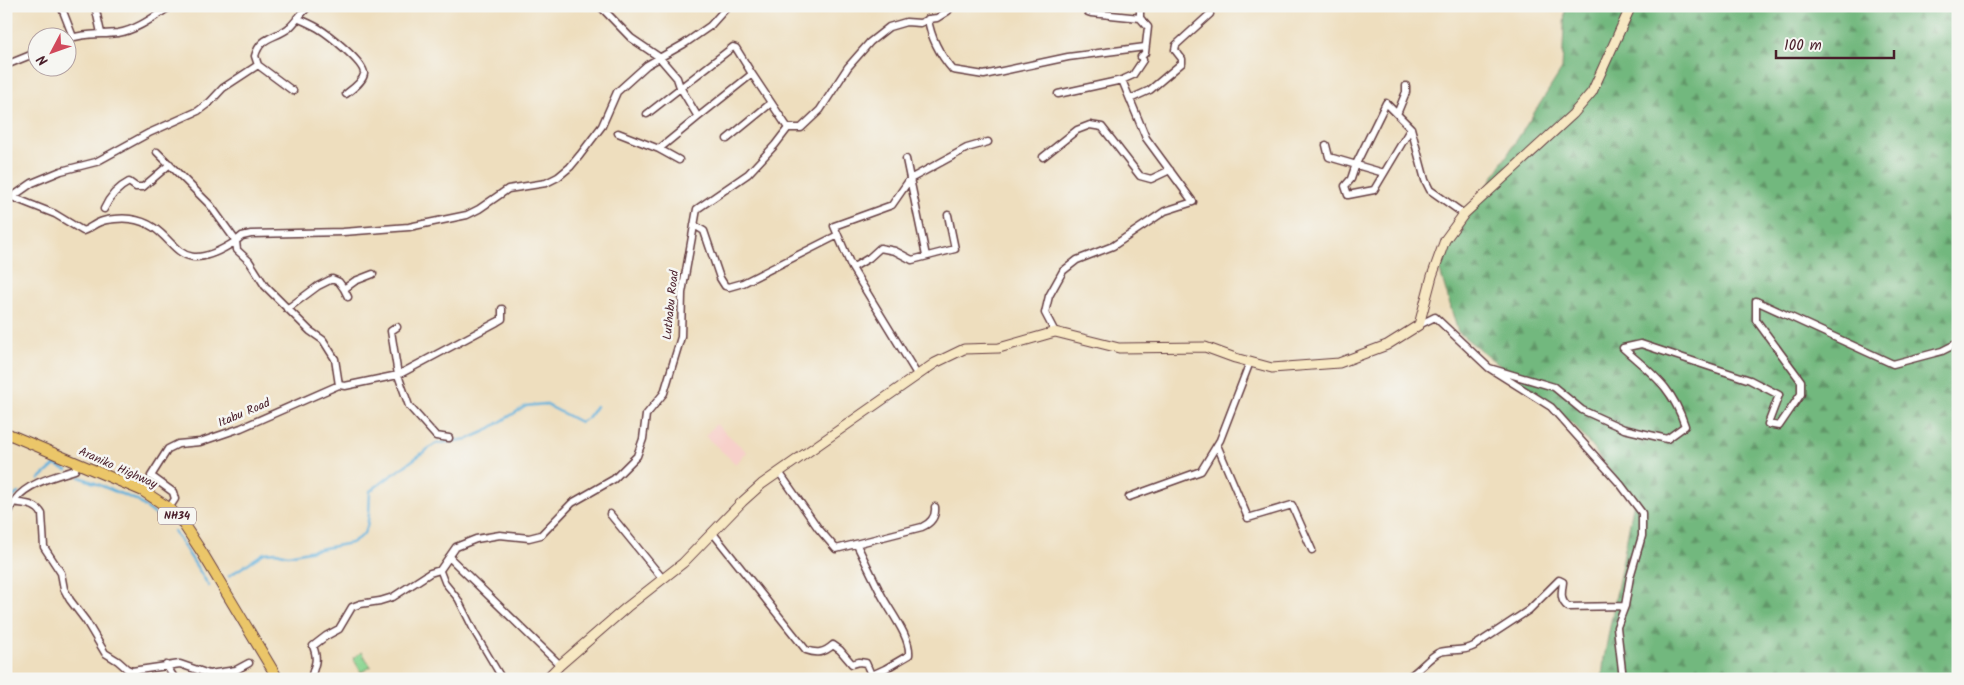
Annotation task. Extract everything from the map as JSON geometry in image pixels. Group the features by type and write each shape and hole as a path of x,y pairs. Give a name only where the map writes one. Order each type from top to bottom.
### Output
{"highway":[{"name":"Araniko Highway","path":"6,433 143,491 169,508 180,519 203,554 278,679"}],"main road":[{"path":"546,679 560,665 683,563 742,502 779,472 935,363 964,350 999,348 1055,332 1120,348 1205,347 1272,368 1339,364 1386,345 1419,325 1432,276 1445,240 1464,214 1573,114 1592,92 1631,6"}],"street":[{"path":"60,6 67,28"},
{"path":"95,6 101,33"},
{"path":"78,37 101,33 119,33 131,29 171,6"},
{"path":"292,91 258,64 255,56 257,48 269,37 288,28 309,6"},
{"path":"600,6 631,38 659,57 677,78 680,87 698,117"},
{"path":"9,197 55,214 83,231 101,221 130,219 146,223 185,256 194,258 222,250 242,236 251,234 409,228 422,223 467,215 508,189 546,183 558,177 570,167 602,126 617,92 659,57 684,44 710,26 728,6"},
{"path":"647,114 733,47 736,48 788,128 801,128 820,110 848,67 870,42 889,27 906,22 920,23 928,19 937,18 951,6"},
{"path":"1086,6 1088,12 1091,13 1140,18"},
{"path":"1058,94 1122,80 1133,75 1143,60 1141,57 1145,53 1148,27 1140,18 1140,6"},
{"path":"1130,99 1150,90 1182,63 1182,59 1176,50 1176,45 1210,14"},
{"path":"297,18 325,33 352,56 363,69 362,79 346,94"},
{"path":"928,19 930,34 953,70 984,75 1068,57 1145,47"},
{"path":"6,65 28,56"},
{"path":"9,197 32,183 61,171 96,162 149,133 198,112 223,88 258,64"},
{"path":"659,149 752,74"},
{"path":"1055,332 1045,313 1049,296 1063,271 1076,260 1120,242 1165,211 1193,202 1146,138 1122,80"},
{"path":"1397,114 1406,92 1406,86"},
{"path":"727,139 771,103"},
{"path":"1411,128 1374,190 1348,196 1345,186 1351,179 1356,164 1386,103 1411,128 1425,180 1430,190 1464,214"},
{"path":"1043,157 1077,130 1090,125 1102,127 1140,176 1151,179 1170,170"},
{"name":"Luthabu Road","path":"440,570 456,547 476,539 500,535 529,538 541,535 572,503 614,480 636,456 643,439 646,415 664,393 680,337 682,293 697,209 748,174 788,128"},
{"path":"618,133 659,149 679,160"},
{"path":"918,376 852,268 834,226 892,205 910,179 967,148 988,142"},
{"path":"1326,145 1329,157 1384,173"},
{"path":"157,152 210,205 236,241 237,250 248,261 265,286 310,332 323,340 335,359 339,385 345,386 398,375 497,322 502,318 502,309"},
{"path":"906,159 926,256"},
{"path":"104,209 112,195 125,183 129,182 136,188 143,188 170,164"},
{"path":"852,268 880,248 895,251 912,260 955,249 948,215"},
{"path":"694,225 704,231 720,278 725,286 729,287 838,236"},
{"path":"344,289 355,281 373,274"},
{"path":"287,309 318,286 332,279 339,282 348,297"},
{"path":"1489,368 1554,386 1582,410 1624,429 1667,439 1684,426 1678,407 1665,386 1622,348 1641,344 1750,380 1779,395 1768,424 1779,426 1801,394 1801,381 1756,320 1756,301 1893,364 1942,351 1958,343"},
{"path":"1419,325 1435,317 1489,368 1551,407 1621,485 1642,513 1642,536 1630,578 1626,606 1617,627 1623,679"},
{"path":"397,327 391,331 398,375 409,406 436,436 449,438"},
{"path":"1129,497 1200,471 1217,445 1250,362"},
{"name":"Itabu Road","path":"169,508 175,499 173,492 151,476 168,449 178,444 200,442 233,431 339,385"},
{"path":"1217,445 1248,518 1292,505 1312,550"},
{"path":"6,518 13,502 19,495 47,478 75,470 77,463"},
{"path":"779,472 818,528 836,549 922,527 929,524 933,519 935,507"},
{"path":"13,502 35,506 40,510 42,514 44,547 61,573 64,589 70,600 105,653 127,669 132,671 180,664 209,674 236,670 249,663"},
{"path":"610,514 663,579"},
{"path":"712,532 806,650 815,653 826,651 833,645 852,664 866,663 872,677 909,654 909,649 857,545"},
{"path":"449,556 560,665"},
{"path":"311,679 317,657 313,646 339,629 352,607 360,604 380,602 393,597 430,573 440,570 445,583 458,599 475,633 501,677 493,679"},
{"path":"1405,679 1413,675 1439,652 1467,650 1474,646 1529,610 1559,580 1563,582 1561,597 1563,604 1568,607 1626,606"},
{"path":"166,665 175,679"}],"shaded area":[{"path":"716,424 747,452 736,464 705,436"}],"green space":[{"path":"1565,6 1958,6 1958,679 1602,679 1604,658 1634,501 1575,426 1458,332 1438,264 1562,69"},
{"path":"362,652 371,667 361,672 353,658"}],"waterway":[{"path":"229,576 264,553 276,552 288,555 351,543 363,535 367,527 370,491 435,444 468,439 484,432 526,406 545,404 580,422 588,418 596,406"},
{"path":"39,479 55,465 67,470"},
{"path":"80,477 136,500 164,521"},
{"path":"6,507 18,493"},
{"path":"174,531 209,586"}]}
